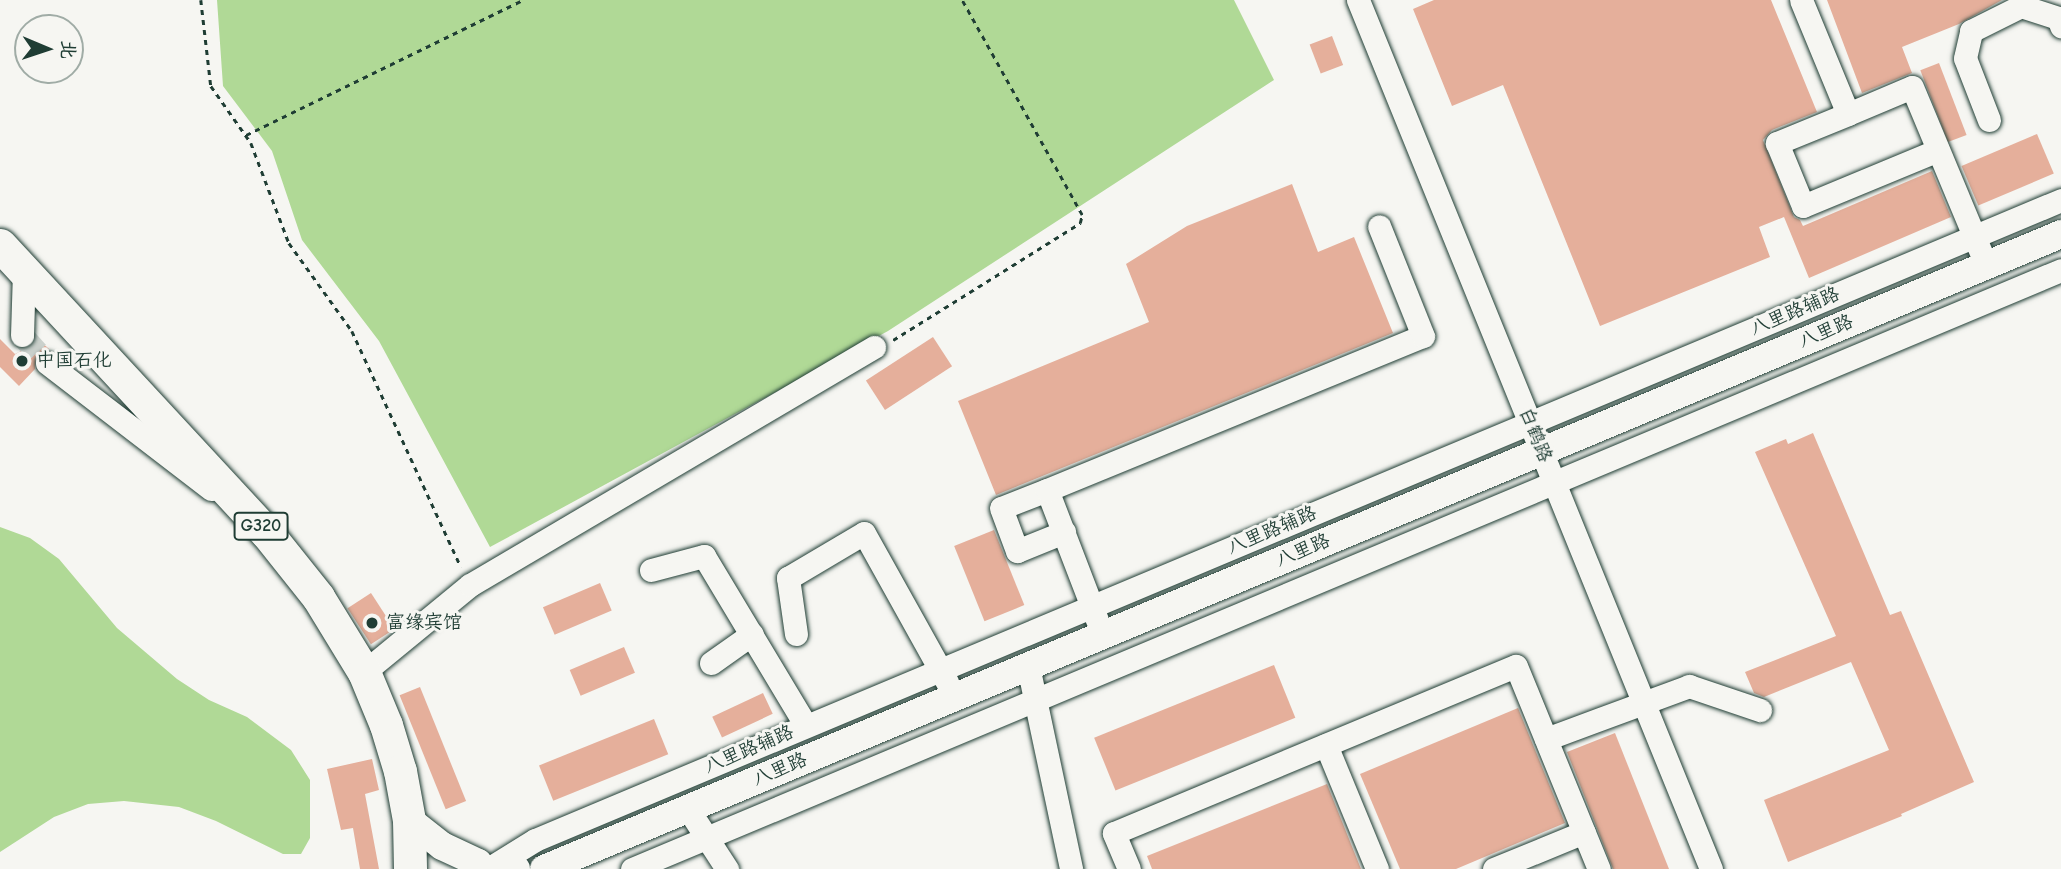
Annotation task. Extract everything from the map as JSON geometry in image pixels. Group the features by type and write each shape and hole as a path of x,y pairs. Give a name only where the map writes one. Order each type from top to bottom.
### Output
{"highway":[{"name":"G320","path":"0,245 267,533 318,597 364,672 393,748 409,820 410,869"}],"main road":[{"name":"八里路","path":"544,869 2061,234"},
{"path":"409,820 442,846 478,863 482,869"},
{"path":"489,869 516,869"}],"street":[{"name":"白鹤路","path":"1359,0 1711,869"},
{"path":"1801,0 1848,114"},
{"path":"1989,120 1965,58 1971,31 2021,6 2058,19 2061,26"},
{"path":"1938,150 1803,206 1777,143 1912,87 1986,265"},
{"name":"八里路辅路","path":"489,869 535,840 2061,200"},
{"path":"1064,532 1017,551 1001,508 1423,337 1379,226"},
{"path":"632,869 2061,270"},
{"path":"22,335 24,272"},
{"path":"364,672 470,585 874,346"},
{"path":"47,363 267,533"},
{"path":"1047,490 1103,635"},
{"path":"796,634 788,578 864,533 955,697"},
{"path":"652,570 704,556 806,726"},
{"path":"711,663 752,634"},
{"path":"1028,666 1071,869"},
{"path":"1129,869 1114,833 1516,666 1599,869"},
{"path":"1546,739 1689,686 1760,710"},
{"path":"1326,745 1377,869"},
{"path":"688,809 727,869"},
{"path":"1494,869 1584,832"}],"path":[{"path":"201,0 211,86 246,135 289,243 352,331 470,585"},
{"path":"246,135 523,0"},
{"path":"874,346 888,344 1080,223 1082,215 1079,204 962,0"}],"green space":[{"path":"217,0 1234,0 1274,80 888,331 490,547 379,341 302,240 272,151 223,86"},
{"path":"0,527 30,538 59,559 117,628 177,679 209,700 247,717 291,750 310,780 310,838 301,854 283,854 216,821 179,807 124,801 88,804 54,817 0,852"}],"building":[{"path":"1434,0 1771,0 1817,112 1772,130 1763,140 1794,217 1800,220 1803,226 1932,171 1951,217 1809,278 1784,217 1759,227 1770,257 1600,326 1503,85 1452,106 1413,9"},
{"path":"1827,0 2002,0 1959,24 1902,47 1912,73 1862,93"},
{"path":"1332,36 1343,65 1321,74 1310,45"},
{"path":"1939,63 1967,135 1948,142 1920,70"},
{"path":"2037,134 2054,174 1978,206 1962,166"},
{"path":"1292,184 1318,252 1354,237 1393,333 996,495 958,401 1149,322 1126,264 1187,226"},
{"name":"中国石化","path":"36,337 49,349 36,354 35,369 19,386 0,367 0,339 15,354 29,347"},
{"path":"933,337 952,366 885,410 866,381"},
{"path":"1813,433 1890,615 1901,611 1974,782 1901,814 1902,816 1788,862 1764,800 1889,750 1851,662 1764,697 1754,693 1745,672 1836,636 1755,452 1786,439 1788,444"},
{"path":"994,530 1024,605 984,621 954,546"},
{"path":"600,583 612,611 555,635 543,607"},
{"name":"富缘宾馆","path":"371,593 394,629 371,644 348,608"},
{"path":"624,647 635,673 581,696 570,670"},
{"path":"1274,665 1295,718 1115,791 1094,738"},
{"path":"420,687 466,801 446,809 400,695"},
{"path":"763,693 773,714 722,738 712,717"},
{"path":"1518,708 1565,823 1456,869 1400,869 1360,774"},
{"path":"654,719 668,754 553,801 539,765"},
{"path":"1615,733 1669,869 1613,869 1567,752"},
{"path":"372,759 379,790 365,794 379,869 360,869 353,828 341,830 327,769"},
{"path":"1327,784 1361,869 1152,869 1147,856"}],"tunnel":[{"path":"22,335 47,363"}],"place":[{"name":"中国石化","path":"22,361"},
{"name":"富缘宾馆","path":"372,623"}]}
